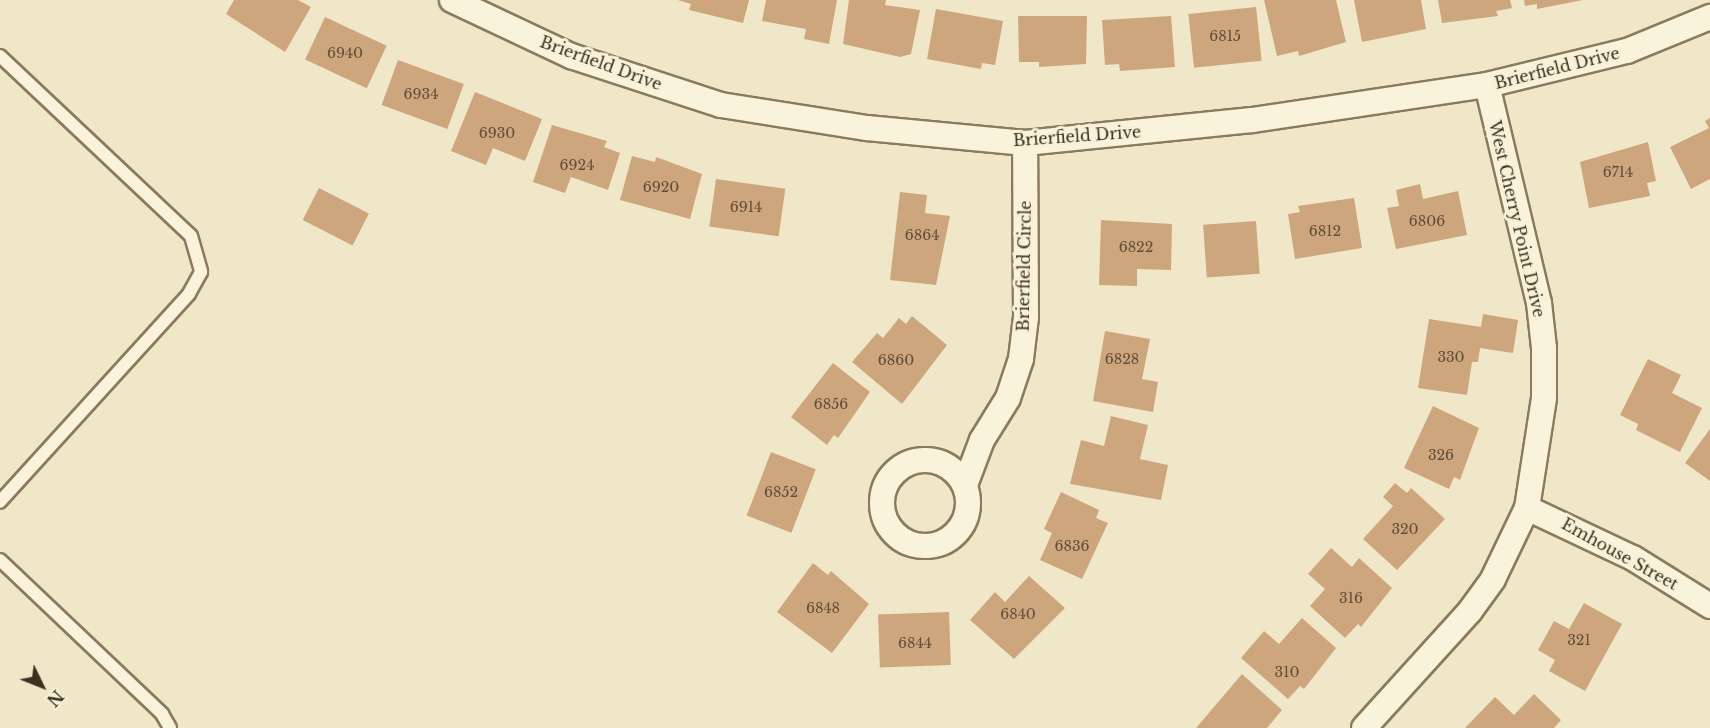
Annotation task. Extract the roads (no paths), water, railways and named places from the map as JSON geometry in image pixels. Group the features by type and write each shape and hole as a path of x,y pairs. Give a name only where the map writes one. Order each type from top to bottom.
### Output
{"street":[{"name":"Brierfield Drive","path":"453,0 571,56 721,105 867,128 1025,143 1252,120 1487,85 1627,51 1710,17"},
{"name":"West Cherry Point Drive","path":"1364,728 1470,612 1493,579 1527,508 1544,398 1544,348 1539,303 1487,85"},
{"name":"Brierfield Circle","path":"965,485 982,440 1008,398 1021,359 1026,317 1025,143"},
{"name":"Emhouse Street","path":"1527,508 1624,553 1710,606"}],"lane":[{"path":"0,57 191,236 201,272 189,294 0,502"},
{"path":"0,560 162,714 170,728"}]}
